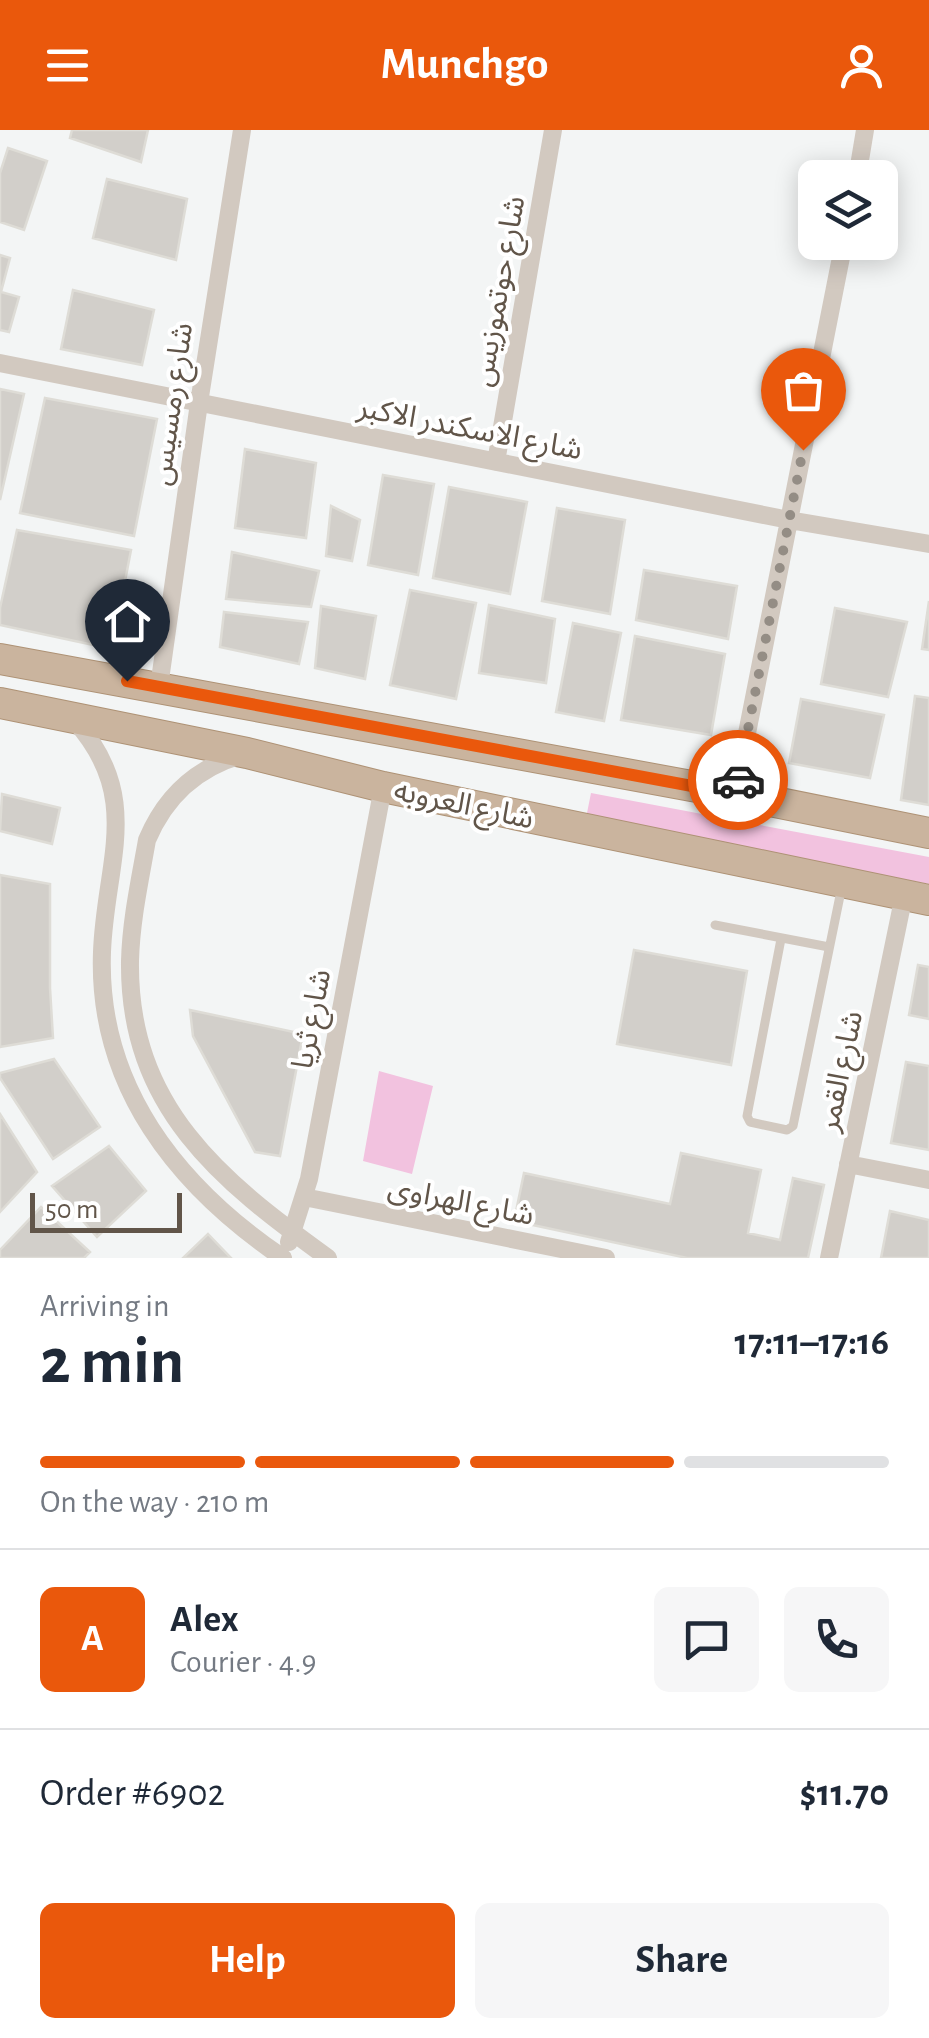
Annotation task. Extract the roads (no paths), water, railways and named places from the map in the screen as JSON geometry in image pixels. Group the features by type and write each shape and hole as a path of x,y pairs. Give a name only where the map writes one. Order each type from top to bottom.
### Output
{"highway":[{"name":"شارع العروبه","path":"0,659 929,833"},
{"name":"شارع العروبه","path":"0,703 247,753 383,788 917,898"}],"street":[{"name":"شارع رمسيس","path":"159,687 198,403 242,130"},
{"name":"شارع حوتموزيس","path":"496,462 553,130"},
{"path":"859,160 865,130"},
{"path":"735,794 840,260"},
{"name":"شارع الاسكندر الاكبر","path":"0,363 789,520 929,544"},
{"path":"71,717 98,751 115,802 117,835 102,963 107,1019 122,1074 147,1124 180,1170 228,1216 282,1258"},
{"path":"247,753 195,776 170,799 153,826 134,912 131,986 142,1047 155,1082 194,1146 228,1181 328,1258"},
{"name":"شارع ثريا","path":"282,1258 304,1197 383,788"},
{"name":"شارع القمر","path":"829,1258 848,1164 917,898"},
{"path":"848,1164 929,1180"},
{"name":"شارع الهراوى","path":"304,1197 606,1258"}],"lane":[{"path":"781,938 748,1116 750,1122 787,1130 793,1126 842,883"},
{"path":"714,925 830,947"}]}
